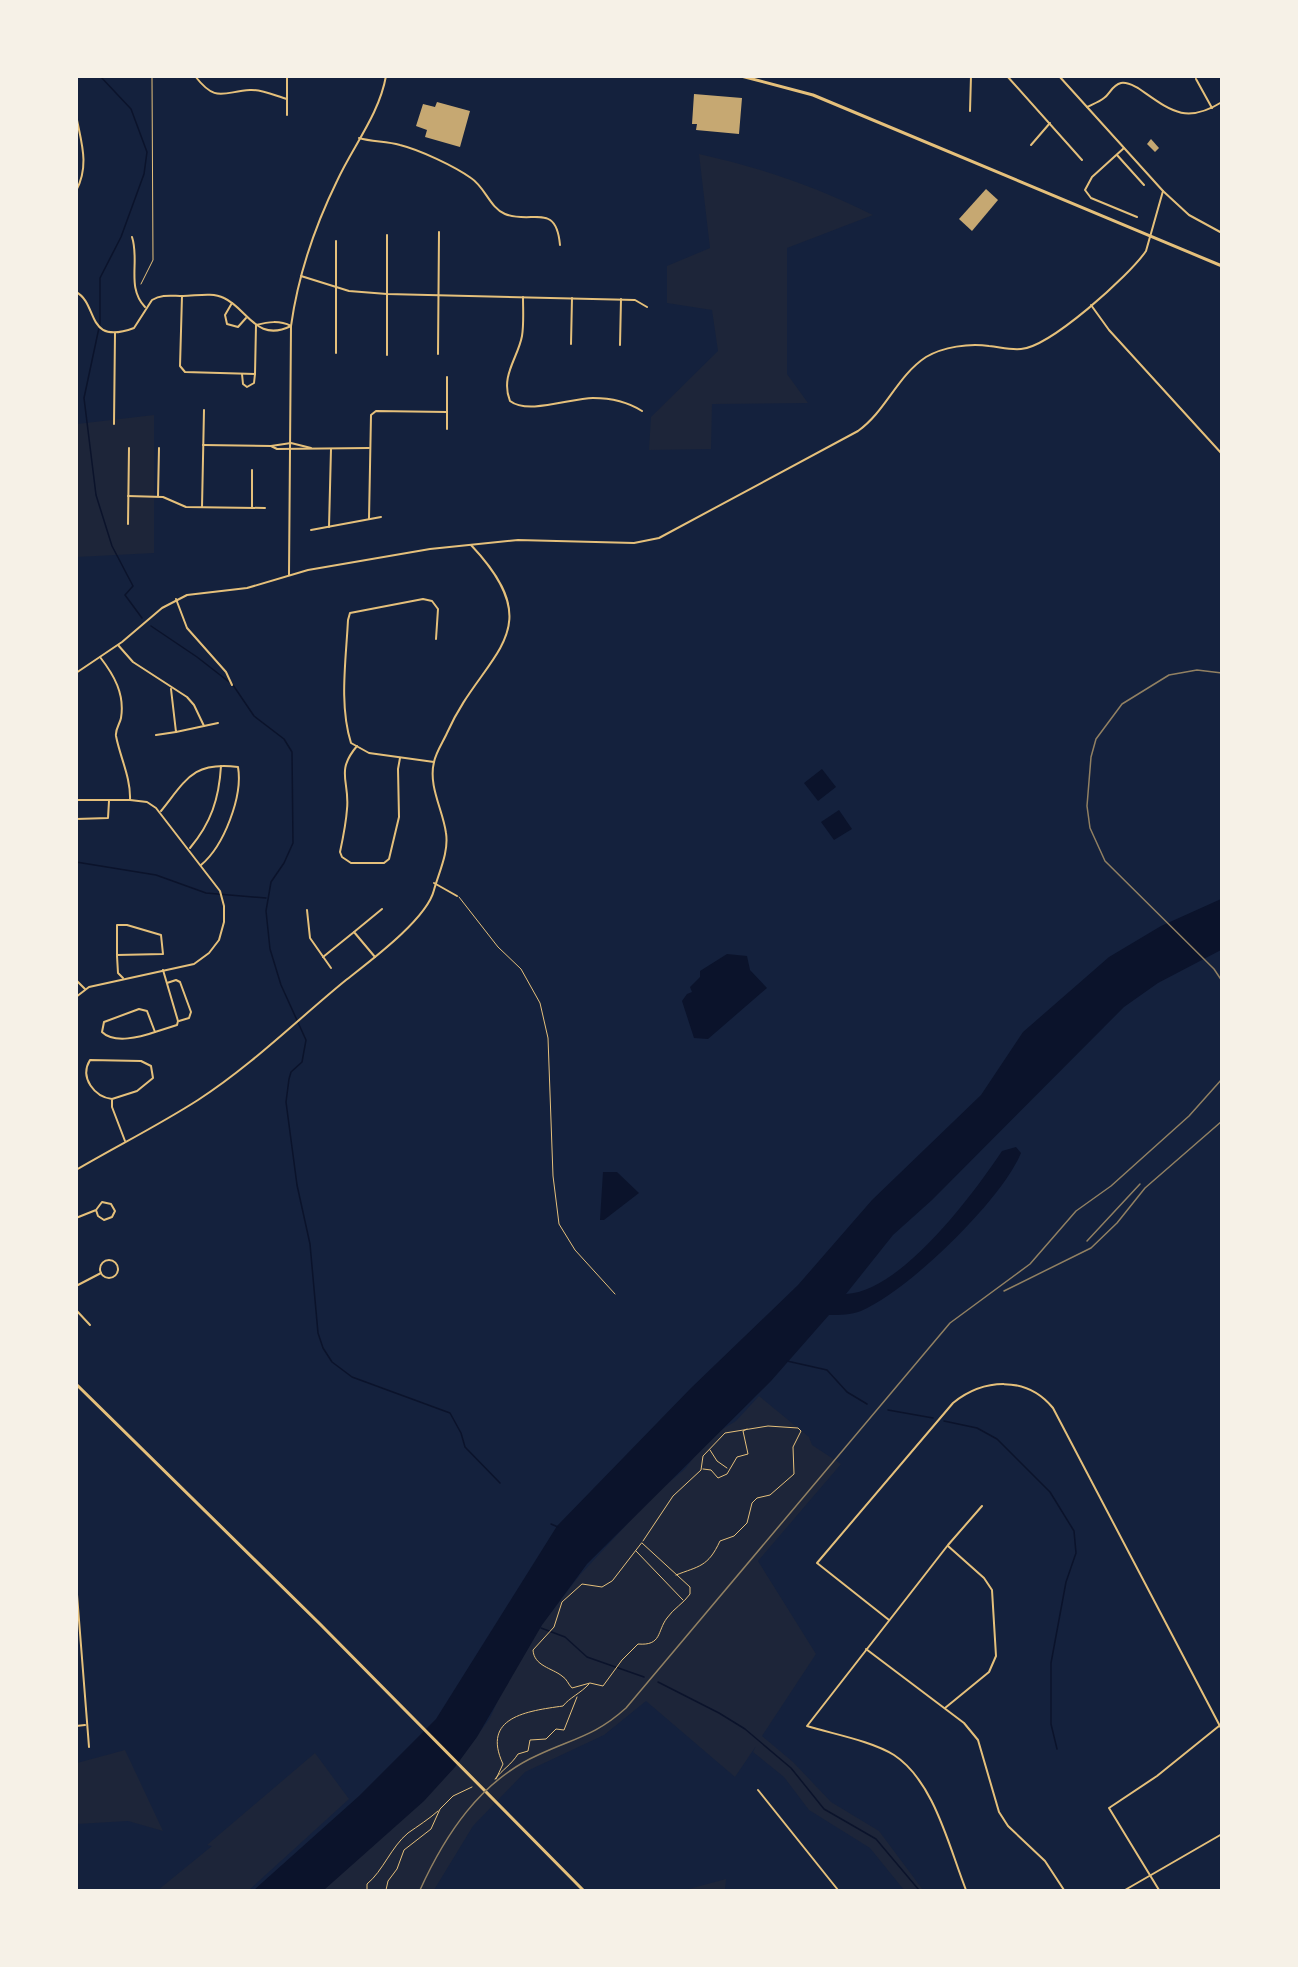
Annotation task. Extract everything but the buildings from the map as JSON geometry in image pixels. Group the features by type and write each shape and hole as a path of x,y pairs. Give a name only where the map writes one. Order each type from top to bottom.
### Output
{"main road":[{"path":"741,76 813,95 1221,266"},
{"path":"76,1384 377,1681 511,1816 518,1827 583,1890"}],"street":[{"path":"195,76 205,90 219,95 252,89 287,99"},
{"path":"287,115 288,76"},
{"path":"290,575 291,326 301,276 319,222 359,138 378,106 386,76"},
{"path":"970,76 970,111"},
{"path":"1007,76 1082,160"},
{"path":"1059,76 1162,191 1189,215 1221,233"},
{"path":"1196,79 1212,108"},
{"path":"1087,107 1102,100 1116,85 1122,83 1132,84 1179,113 1199,114 1221,102"},
{"path":"76,115 85,163 84,176 76,191"},
{"path":"1031,145 1050,123"},
{"path":"359,138 406,147 462,173 477,182 495,207 506,214 542,217 553,222 558,230 560,245"},
{"path":"1124,148 1092,177 1085,190 1090,198 1137,217"},
{"path":"1117,155 1144,185"},
{"path":"76,673 117,645 176,599 198,592 247,588 290,575 374,558 471,545 518,540 634,543 659,538 865,426 882,410 904,377 927,357 966,345 1027,348 1037,345 1091,305 1134,267 1146,251 1162,191"},
{"path":"438,354 439,232"},
{"path":"387,235 387,355"},
{"path":"132,237 134,290 136,299 145,307"},
{"path":"336,241 336,353"},
{"path":"301,276 336,288 387,294 621,299 635,300 647,307"},
{"path":"76,292 83,295 96,323 103,330 115,333 134,328 145,307 158,296 213,295 232,303 256,325 277,330 291,326"},
{"path":"182,296 180,366 183,371 187,373 255,374"},
{"path":"523,297 521,340 510,364 507,378 510,401 516,405 549,405 600,398 633,406 642,411"},
{"path":"571,344 572,298"},
{"path":"620,345 621,299"},
{"path":"232,303 225,315 227,324 238,327 246,318"},
{"path":"1091,305 1109,330 1221,454"},
{"path":"256,325 277,322 291,326"},
{"path":"277,322 277,330"},
{"path":"242,374 243,384 247,387 254,383 256,325"},
{"path":"114,424 115,333"},
{"path":"447,377 447,429"},
{"path":"202,507 204,410"},
{"path":"369,519 370,418 373,412 447,412"},
{"path":"271,446 291,443 311,448"},
{"path":"203,445 271,446 291,449 369,448"},
{"path":"128,524 129,448"},
{"path":"158,496 159,448"},
{"path":"329,527 331,448"},
{"path":"252,470 252,508"},
{"path":"128,496 158,496 184,506 265,508"},
{"path":"311,530 381,517"},
{"path":"76,1170 198,1099 285,1033 414,921 434,890 434,883 443,864 447,834 435,792 434,762 452,720 495,658 506,638 509,608 502,581 471,545"},
{"path":"176,599 187,628 226,672 232,685"},
{"path":"434,762 369,753 351,743 346,727 348,620 350,613 423,599 432,601 438,609 436,639"},
{"path":"117,645 134,662 171,689 187,697 194,705 204,726"},
{"path":"100,657 115,676 120,690 121,717 116,734 128,781 130,800"},
{"path":"171,689 176,732"},
{"path":"156,735 218,723"},
{"path":"357,746 346,759 343,772 348,807 340,852 342,857 351,863 384,864 389,859 399,817 400,757"},
{"path":"161,811 189,775 211,766 239,769 237,798 225,831 201,865"},
{"path":"189,849 208,824 216,805 221,766"},
{"path":"76,800 147,802 161,811 222,896 222,931 214,947 202,959 189,966 123,978 86,989 76,997"},
{"path":"76,819 108,818 109,801"},
{"path":"434,883 457,896"},
{"path":"322,958 382,909"},
{"path":"307,910 310,938 331,968"},
{"path":"117,955 162,956 163,939 158,933 119,924 117,930 117,955 118,973 123,978"},
{"path":"354,932 375,957"},
{"path":"163,970 178,1021"},
{"path":"76,980 86,989"},
{"path":"155,1032 147,1011 142,1009 110,1019 101,1025 102,1032 109,1037 134,1038 155,1032 174,1026 178,1021 189,1018 191,1012 180,982 176,980 167,983"},
{"path":"90,1060 141,1061 151,1066 153,1078 147,1084 112,1100 100,1097 93,1091 87,1076 87,1065 90,1060"},
{"path":"112,1100 112,1107 125,1141"},
{"path":"76,1218 96,1210 102,1202 107,1202 115,1211 112,1217 104,1220 98,1216 96,1210"},
{"path":"106,1260 111,1260 118,1268 113,1277 108,1278 101,1273 100,1267 106,1260"},
{"path":"76,1286 101,1273"},
{"path":"76,1310 90,1325"},
{"path":"889,1620 817,1563 964,1393 991,1384 1029,1389 1047,1400 1056,1413 1221,1730"},
{"path":"966,1890 925,1785 893,1754 807,1726 948,1545 982,1506"},
{"path":"945,1708 990,1672 996,1656 992,1590 984,1578 948,1545"},
{"path":"76,1582 85,1725 89,1747"},
{"path":"866,1649 964,1723 978,1740 999,1812 1008,1826 1045,1861 1064,1890"},
{"path":"76,1726 85,1725"},
{"path":"1159,1890 1109,1808 1219,1726"},
{"path":"758,1790 837,1889 832,1890"},
{"path":"1125,1890 1221,1834"}],"lane":[{"path":"457,896 498,946 521,969 533,986 540,1003 548,1038 553,1176 559,1224 575,1250 615,1294"}],"path":[{"path":"134,290 143,283 153,260 152,76"},
{"path":"701,1468 711,1470 718,1478 727,1474 737,1457 748,1454 744,1431 748,1428"},
{"path":"642,1543 666,1562 676,1575 690,1587 690,1594 685,1602 665,1620 659,1637 647,1645 638,1644 622,1660 603,1686 590,1683 572,1688 566,1678 551,1672 536,1660 533,1650 554,1627 562,1602 582,1584 602,1587 612,1581 642,1543 673,1496 690,1483 701,1468 703,1456 724,1433 748,1428 798,1428 801,1431 793,1447 794,1474 770,1495 757,1498 752,1503 747,1523 734,1536 720,1541 714,1555 702,1566 676,1575"},
{"path":"709,1449 717,1461 729,1469"},
{"path":"636,1551 685,1602"},
{"path":"577,1697 567,1700 563,1706 518,1716 501,1728 496,1744 503,1764 495,1779 502,1769 512,1764 518,1754 528,1751 530,1740 546,1739 556,1729 564,1730 577,1697 590,1683"},
{"path":"367,1890 367,1884 376,1877 408,1833 453,1796 472,1787"},
{"path":"386,1890 400,1856 419,1836 431,1829 440,1809"}],"shaded area":[{"path":"699,154 745,165 788,179 873,215 787,248 787,374 808,403 712,404 711,449 649,450 651,417 718,351 712,310 667,303 667,266 710,248"},
{"path":"154,415 154,553 77,557 77,424"},
{"path":"822,769 836,787 818,801 804,783"},
{"path":"839,810 852,829 834,840 821,822"},
{"path":"1221,899 1221,950 1158,983 1124,1007 932,1200 893,1235 846,1294 867,1289 890,1277 912,1259 955,1214 1002,1151 1016,1147 1021,1153 1011,1172 995,1195 974,1218 927,1265 881,1300 861,1311 829,1315 771,1381 587,1564 542,1625 477,1737 455,1767 424,1801 324,1890 254,1890 359,1796 436,1719 557,1526 691,1388 798,1285 872,1200 981,1095 1023,1032 1109,957 1161,926"},
{"path":"727,954 747,956 750,970 767,988 708,1039 694,1038 682,1001 687,994 692,992 690,987 700,977 700,971"},
{"path":"603,1172 617,1172 639,1193 604,1220 600,1220"},
{"path":"759,1396 809,1437 812,1445 841,1464 758,1561 816,1654 762,1736 793,1762 831,1802 879,1831 923,1890 904,1890 870,1848 809,1810 784,1777 753,1752 756,1746 735,1777 646,1701 604,1735 525,1772 473,1826 434,1890 316,1890 453,1769 490,1718 518,1655 580,1575 654,1495 685,1469 708,1438 736,1421"},
{"path":"125,1750 163,1831 128,1821 77,1824 77,1763"},
{"path":"315,1753 349,1799 249,1890 158,1890 212,1846 207,1845"},
{"path":"726,1879 725,1890 685,1890"}],"waterway":[{"path":"100,76 131,109 147,152 144,174 121,237 100,278 100,323 84,398 96,495 112,546 133,586 125,595 142,618"},
{"path":"151,626 233,685 254,716 284,739 292,752 293,843 284,863 271,882 266,911 270,949 281,985 306,1040 302,1062 291,1072 286,1102 297,1185 310,1244 318,1333 323,1348 332,1362 352,1377 450,1413 461,1433 465,1447 500,1483"},
{"path":"76,862 156,875 206,893 266,898"},
{"path":"787,1361 827,1370 847,1392 867,1404"},
{"path":"888,1410 933,1418"},
{"path":"944,1421 977,1428 997,1439 1050,1492 1074,1531 1076,1553 1066,1582 1051,1663 1051,1724 1057,1749"},
{"path":"551,1524 558,1527"},
{"path":"541,1628 565,1637 587,1657 644,1677"},
{"path":"658,1682 745,1729 791,1768 824,1809 876,1839 919,1890"}],"railway":[{"path":"1222,673 1197,670 1169,675 1122,704 1096,739 1091,757 1087,806 1090,828 1105,861 1214,969 1222,981"},
{"path":"420,1890 453,1830 482,1795 517,1766 594,1731 626,1708 950,1323 1030,1264 1076,1211 1111,1186 1189,1116 1222,1079"},
{"path":"1004,1291 1091,1248 1117,1223 1145,1188 1222,1121"},
{"path":"1087,1241 1140,1184"}]}
